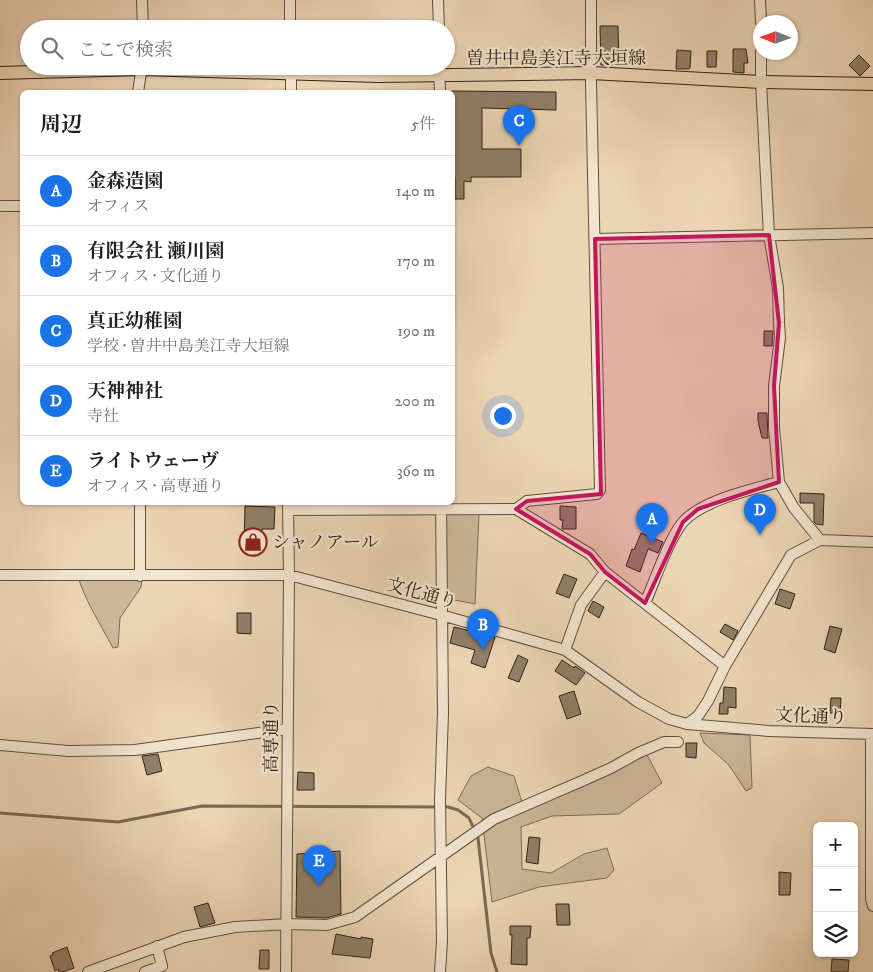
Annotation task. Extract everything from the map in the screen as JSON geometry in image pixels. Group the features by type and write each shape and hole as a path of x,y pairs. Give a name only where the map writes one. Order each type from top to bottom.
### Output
{"main road":[{"name":"曽井中島美江寺大垣線","path":"455,71 591,73 761,82 873,84"},
{"name":"曽井中島美江寺大垣線","path":"0,73 20,72"}],"street":[{"path":"142,0 143,20"},
{"path":"290,0 290,20"},
{"path":"438,0 439,20"},
{"path":"516,509 527,501 597,494 600,490 591,0"},
{"path":"760,0 761,15"},
{"path":"761,60 769,235 778,288 780,323 774,386 774,427 779,482 794,508 820,540"},
{"path":"138,90 140,75"},
{"path":"291,75 291,90"},
{"path":"440,75 440,90"},
{"path":"0,206 20,206"},
{"path":"595,239 873,233"},
{"path":"645,603 672,541 683,522 698,509 740,493 779,482"},
{"path":"140,505 140,576"},
{"path":"288,506 441,506 516,509 590,554 605,572 725,666"},
{"name":"高専通り","path":"286,972 288,506"},
{"path":"440,972 442,941 440,800 443,713 441,506"},
{"path":"686,724 698,716 708,701 725,666 791,555 820,540 873,542"},
{"path":"565,650 581,605 605,572"},
{"name":"文化通り","path":"0,575 289,575 441,614 565,650 638,702 669,719 686,724 769,731 872,734"},
{"path":"0,745 68,751 135,750 287,729"},
{"path":"872,734 870,899 873,906"},
{"path":"88,972 184,937 235,926 327,925 355,917 494,819 590,778 664,742 678,742"},
{"path":"145,972 162,966 156,946"}],"highlighted area":[{"path":"769,235 779,323 774,386 779,482 698,509 683,522 645,603 605,572 590,554 516,509 527,501 601,494 595,239"}],"shaded area":[{"path":"446,514 479,514 475,604 445,598"},
{"path":"79,580 142,580 141,587 120,618 118,647 113,648 90,606"},
{"path":"700,733 750,735 752,788 746,791 729,765 704,743"},
{"path":"647,755 662,783 619,814 552,816 521,827 522,869 551,873 584,854 607,848 614,870 607,878 539,887 492,902 482,818 458,800 471,776 488,767 514,776 524,809"}],"building":[{"path":"600,26 618,26 619,65 601,65"},
{"path":"733,49 746,49 748,63 744,63 744,73 733,72"},
{"path":"677,50 691,51 689,69 676,69"},
{"path":"707,51 717,51 716,67 707,67"},
{"path":"859,55 870,66 860,76 849,65"},
{"path":"455,91 556,92 556,110 482,108 482,149 521,149 521,177 471,177 471,182 464,181 464,199 455,199"},
{"path":"764,331 773,331 772,346 764,346"},
{"path":"758,413 767,413 768,438 762,438"},
{"path":"800,493 824,494 823,525 814,522 814,503 800,503"},
{"path":"245,506 275,507 274,529 262,529 262,547 244,547"},
{"path":"560,506 576,507 576,529 562,529 563,520 560,520"},
{"path":"641,533 663,542 658,553 648,549 640,572 626,566 632,549 634,550"},
{"path":"564,574 577,579 569,598 556,593"},
{"path":"780,589 795,594 790,609 775,604"},
{"path":"593,601 604,607 599,618 588,611"},
{"path":"237,613 251,613 251,634 237,633"},
{"path":"725,624 738,631 733,640 720,632"},
{"path":"830,626 842,629 835,653 824,649"},
{"path":"454,627 495,637 485,668 471,663 475,650 450,643"},
{"path":"518,655 528,660 519,682 508,678"},
{"path":"562,660 585,673 576,685 555,671"},
{"path":"724,687 736,688 736,708 728,707 728,714 719,714 720,703 723,703"},
{"path":"574,691 581,714 567,719 559,696"},
{"path":"831,698 841,698 840,713 830,713"},
{"path":"686,743 697,743 696,758 686,757"},
{"path":"158,754 162,771 147,775 142,756"},
{"path":"298,772 314,773 314,790 297,790"},
{"path":"529,837 540,838 538,864 526,862"},
{"path":"340,851 341,914 326,918 296,917 297,854"},
{"path":"779,872 791,873 790,895 779,895"},
{"path":"208,903 215,923 200,927 194,907"},
{"path":"556,904 569,904 570,925 557,925"},
{"path":"510,926 531,926 530,938 527,938 527,965 511,964 512,935 510,935"},
{"path":"336,934 361,939 361,937 373,939 370,958 332,954"},
{"path":"67,947 74,968 62,972 59,972 58,969 55,971 50,956 53,955 52,953"},
{"path":"260,950 269,950 269,969 259,969"},
{"path":"832,959 849,960 848,972 831,972"}],"waterway":[{"path":"0,813 118,822 202,806 448,807 458,810 469,818 478,838 491,953 497,972"}],"place":[{"name":"真正幼稚園","path":"519,146"},
{"name":"天神神社","path":"760,535"},
{"name":"シャノアール","path":"253,542"},
{"name":"金森造園","path":"652,544"},
{"name":"有限会社 瀬川園","path":"483,650"},
{"name":"ライトウェーヴ","path":"319,886"}]}
